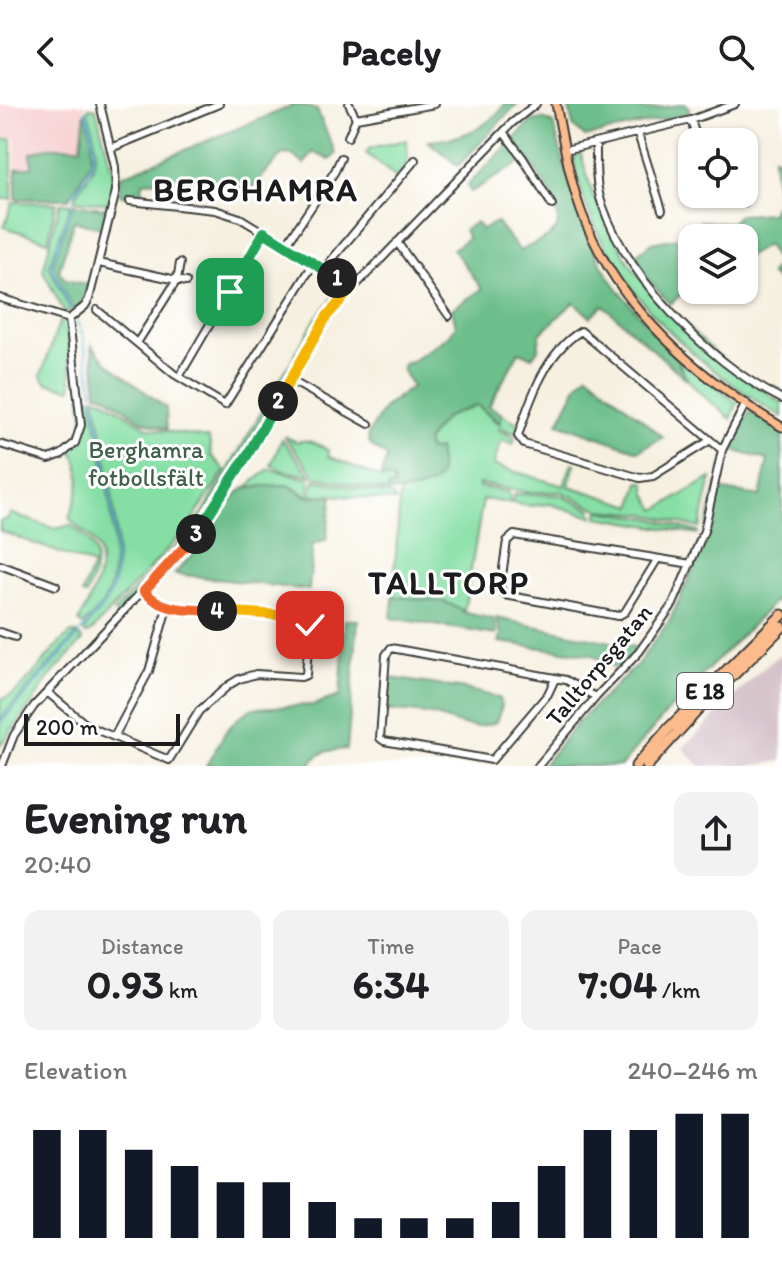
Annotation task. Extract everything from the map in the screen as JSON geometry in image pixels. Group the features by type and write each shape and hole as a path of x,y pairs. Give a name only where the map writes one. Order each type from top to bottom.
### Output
{"highway":[{"name":"E 18","path":"770,627 782,608"},
{"name":"E 18","path":"636,766 668,729 782,615"},
{"name":"E 18","path":"647,766 697,711 782,627"}],"main road":[{"path":"556,104 581,210 592,239 617,282 661,334 720,386 782,427"}],"street":[{"path":"69,319 89,299 116,191 115,167 100,104"},
{"path":"111,148 219,104"},
{"path":"348,137 356,118 349,104"},
{"path":"356,118 435,104"},
{"path":"2,764 20,725 47,692 197,533 248,454 327,316 504,133 536,104"},
{"path":"565,150 691,120 735,104"},
{"path":"691,120 694,128"},
{"path":"504,133 552,205"},
{"path":"638,134 662,210"},
{"path":"596,143 598,191 630,262 686,328 742,374 782,399"},
{"path":"286,245 341,158"},
{"path":"324,269 415,160"},
{"path":"130,201 215,210 240,218 353,287"},
{"path":"179,377 264,232"},
{"path":"397,242 441,309 449,316"},
{"path":"99,263 186,282"},
{"path":"137,343 177,280 180,263"},
{"path":"97,310 179,377 222,404 228,404 314,263"},
{"path":"207,287 230,292"},
{"path":"0,298 69,319"},
{"path":"0,444 49,459 57,457 75,443 81,425 69,319"},
{"path":"709,441 673,465 646,478 521,443 518,436 536,386 555,357 579,331 722,450"},
{"path":"290,380 369,424"},
{"name":"Talltorpsgatan","path":"538,766 664,620 704,531 722,450 746,403"},
{"path":"657,560 625,612 618,616 505,595 500,589 507,541 512,536 691,564"},
{"path":"0,565 56,586"},
{"path":"47,692 88,726 166,759 171,758 205,703 239,679 256,674 306,675 310,617 167,608 144,591"},
{"path":"114,737 149,671 167,608"},
{"path":"0,632 15,637"},
{"path":"555,679 548,694 492,760 380,738 387,651 391,648 405,650 555,679 574,683 596,697"}],"shaded area":[{"path":"0,104 84,104 82,179 69,199 16,199 15,138 0,136"},
{"path":"782,653 782,761 749,766 700,766 683,748"}],"green space":[{"path":"297,104 317,110 336,154 330,160 313,152 304,164 292,155 282,154 248,193 203,178 143,182 141,198 120,195 121,176"},
{"path":"505,104 517,104 458,166 428,141 471,132 490,120"},
{"path":"568,104 633,104 645,110 686,104 689,108 688,114 585,137 573,126"},
{"path":"89,108 96,109 113,174 112,204 74,200 94,162 95,144"},
{"path":"85,111 92,139 91,162 69,199 16,199 16,169 32,167 31,153 48,147 81,147"},
{"path":"543,119 553,124 575,201 598,258 623,296 678,354 678,363 687,380 603,305 590,317 574,302 540,334 538,349 532,357 519,352 489,406 502,414 500,423 477,405 446,417 426,441 429,450 438,449 440,470 436,481 417,489 389,492 388,487 394,486 394,480 381,477 387,457 370,445 368,434 385,407 412,387 402,369 404,364 449,336 456,326 452,309 482,289 453,249 468,238 464,230 476,222 482,230 496,222 520,251 551,235 558,225 555,205 528,158 471,192 467,186 532,121"},
{"path":"0,139 12,139 12,199 0,199"},
{"path":"407,140 408,163 397,178 366,153 370,148"},
{"path":"580,151 594,199 598,201 627,260 650,292 733,369 782,403 782,417 746,394 679,341 624,277 602,241 585,202 574,160"},
{"path":"773,157 782,159 782,285 770,274 778,263 767,245 758,250 758,224 698,224 700,221 731,223 739,215 771,213 777,200"},
{"path":"13,202 56,203 48,241 4,227"},
{"path":"60,203 71,204 49,266 70,310 65,314 43,271"},
{"path":"73,204 110,209 105,229 74,221 59,271 66,280 90,285 83,303 73,310 52,266"},
{"path":"678,238 678,297 670,304 640,271 633,257 652,243"},
{"path":"341,289 342,294 322,316 200,524 118,615 114,612 203,513 317,316"},
{"path":"60,320 67,325 72,389 47,383 41,376"},
{"path":"92,345 108,363 166,408 167,429 142,421 105,395 97,393"},
{"path":"678,354 737,403 731,419 690,382"},
{"path":"588,374 663,437 638,451 558,423 578,384"},
{"path":"81,396 92,398 109,496 114,549 109,591 98,610 83,625 79,621 96,584 100,564 93,542 69,518 80,476 72,451 85,430"},
{"name":"Berghamra fotbollsfält","path":"95,397 148,428 209,438 211,455 225,470 188,527 86,634 83,631 110,596 117,547 112,495"},
{"path":"477,405 497,423 500,423 502,414 519,424 515,434 500,427 499,430 515,438 513,444 502,440 493,465 564,486 572,463 575,464 569,486 633,506 639,482 645,482 647,494 656,510 711,478 700,528 646,514 600,510 562,492 526,492 479,484 479,487 509,492 510,503 483,499 464,611 431,600 396,597 393,600 400,492 419,489 429,450 426,442 446,417"},
{"path":"750,412 782,430 782,594 674,704 621,766 542,766 578,722 637,665 670,620 700,553 717,484 724,490 760,496 768,460 731,450 730,447 735,431"},
{"path":"272,425 210,528 151,593 155,584 198,538"},
{"path":"284,436 297,442 318,444 329,451 328,456 383,479 393,479 394,486 388,487 389,492 316,477"},
{"path":"282,439 311,476 271,465"},
{"path":"269,469 310,479 309,496 288,485 247,487"},
{"path":"315,480 391,495 396,501 311,496"},
{"path":"288,485 307,497 332,495 326,541 313,544 309,590 175,574 204,540 235,495 247,487"},
{"path":"515,494 560,495 591,509 593,517 550,504 529,506 512,503"},
{"path":"599,511 649,518 698,534 597,517"},
{"path":"10,513 55,529 70,525 88,540 96,564 86,595 82,594 93,565 0,531 0,521 8,519"},
{"path":"396,597 446,602 466,613 493,619 496,635 391,618"},
{"path":"496,618 639,648 618,670 592,655 499,642 501,633"},
{"path":"345,620 358,620 347,749 321,754 310,766 206,766 226,731 253,708 313,705 340,696"},
{"path":"72,633 77,634 0,719 0,699 19,689"},
{"path":"79,635 83,640 47,680 0,746 0,723"},
{"path":"390,678 465,689 499,698 502,706 496,722 473,726 426,714 386,710"}],"waterway":[{"path":"72,195 93,159 86,111"},
{"path":"71,308 51,265 72,205"},
{"path":"77,322 83,335 93,393"},
{"path":"81,631 109,597 115,572 114,523 93,398"},
{"path":"0,721 79,634"}],"district":[{"name":"BERGHAMRA","path":"256,190"},
{"name":"TALLTORP","path":"449,583"}],"route":[{"path":"230,292 264,232 353,287 327,316 248,454 197,533 144,591 167,608 310,617 310,625"}]}
